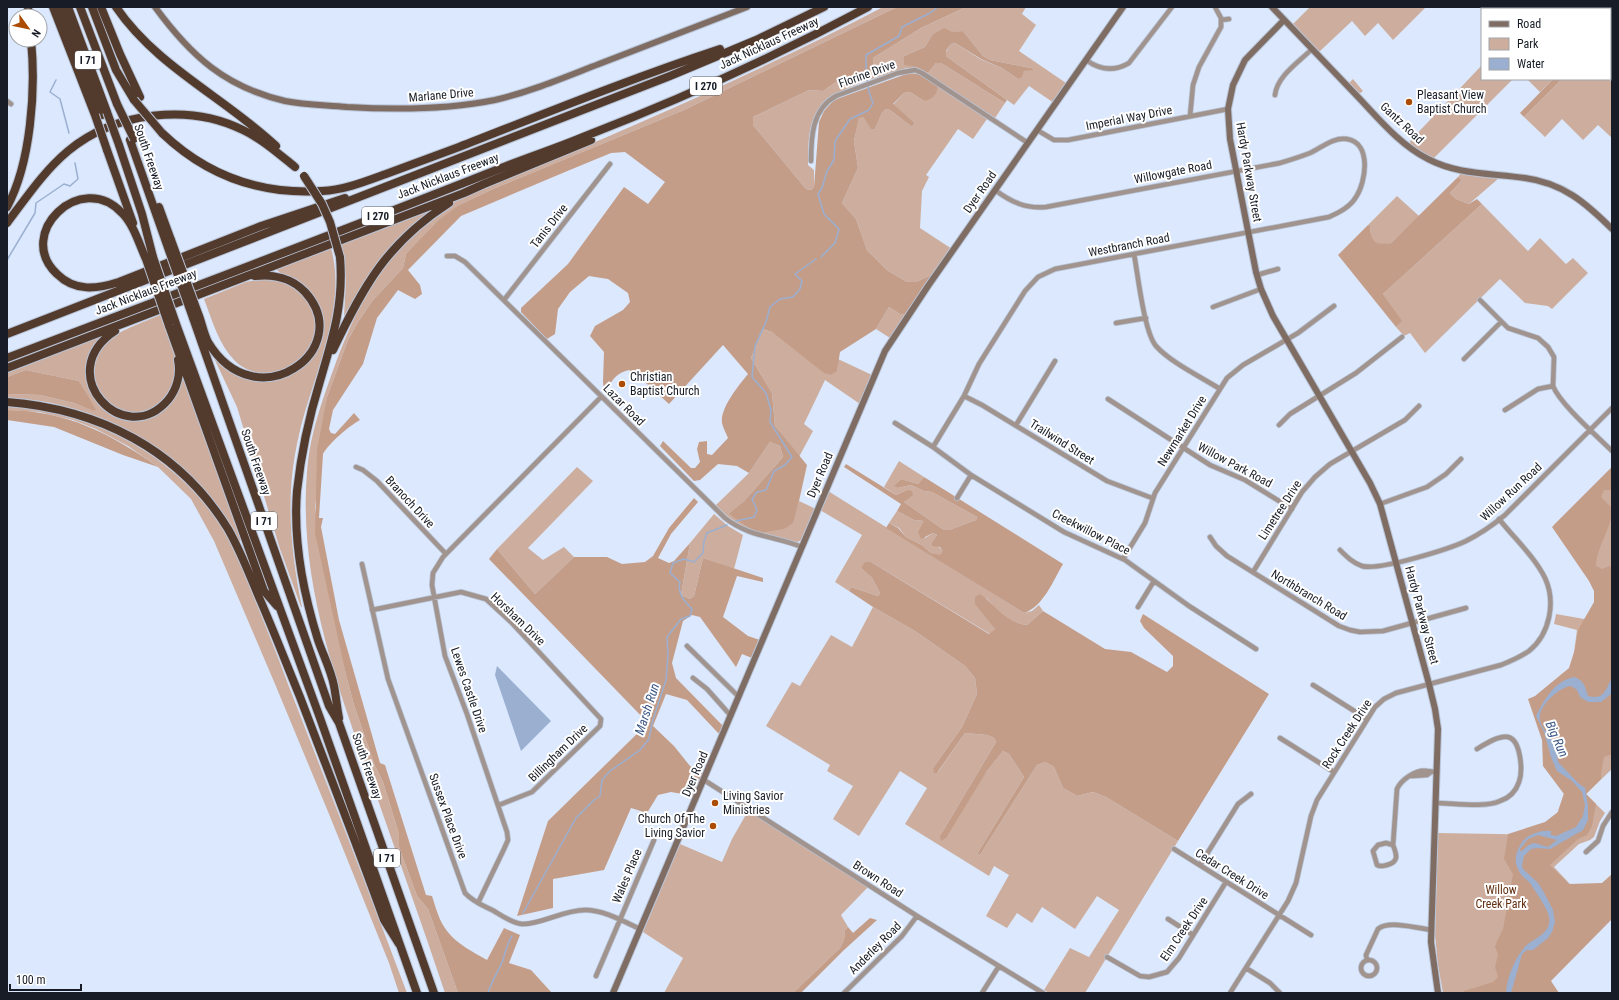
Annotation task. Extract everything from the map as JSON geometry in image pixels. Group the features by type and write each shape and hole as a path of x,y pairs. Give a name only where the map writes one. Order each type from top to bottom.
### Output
{"highway":[{"path":"54,7 101,114"},
{"path":"60,7 113,147 149,258"},
{"name":"South Freeway","path":"68,7 101,114 113,147 142,214 149,258 172,324 280,609 417,993"},
{"name":"South Freeway","path":"80,7 132,140 169,241 329,706 340,723 434,993"},
{"path":"92,7 116,70 162,133 192,158 227,177 265,189 306,192 335,190 352,186 414,164 614,87 715,51 756,40"},
{"path":"101,7 137,99"},
{"path":"116,7 134,31 154,52 262,133 304,176 325,210 334,232 340,257 341,275 339,312 305,440 297,492 296,519 298,548 306,594 318,639 334,685 340,723"},
{"name":"Jack Nicklaus Freeway","path":"7,334 548,124 756,40 824,7"},
{"name":"Jack Nicklaus Freeway","path":"7,358 638,115 773,55 868,7"},
{"path":"7,207 18,182 30,125 32,89 31,48"},
{"path":"7,368 142,318 464,193 590,140 638,115"},
{"path":"7,223 47,172 68,151 88,137 108,127 147,116 191,116 222,121 254,136 295,167"},
{"path":"323,370 363,290 387,256 421,222 464,193"},
{"path":"149,258 126,218 118,209 101,200 82,199 70,203 54,215 45,233 43,244 44,254 54,272 72,285 84,288 97,288 119,282 261,226 346,197 358,198"},
{"path":"196,317 208,341 227,365 237,370 248,375 271,377 281,376 300,365 310,355 316,341 319,328 319,320 310,297 294,282 282,278 256,276 236,281"},
{"path":"142,318 114,332 104,339 96,349 91,359 89,369 90,379 94,390 101,400 110,409 119,414 130,417 140,417 157,410 172,395 179,374 172,324"},
{"path":"7,402 48,407 84,416 123,431 152,449 172,464 206,498 228,529 244,561 281,648 384,920 399,944"}],"street":[{"name":"Marlane Drive","path":"155,7 181,40 203,62 227,78 256,92 286,101 300,103 421,109 464,105 512,95 574,74 747,7"},
{"name":"Dyer Road","path":"613,993 889,344 1123,7"},
{"path":"1086,60 1095,66 1106,70 1122,67 1129,63 1172,7"},
{"path":"1190,116 1193,85 1206,53 1221,27 1219,12 1214,7"},
{"name":"Gantz Road","path":"1272,7 1389,129 1419,154 1443,166 1458,170 1527,178 1562,188 1586,204 1612,229"},
{"path":"1221,20 1229,19"},
{"name":"Hardy Parkway Street","path":"1284,20 1245,60 1233,85 1228,109 1230,139 1261,290 1273,316 1370,483 1380,504 1429,684 1438,729 1434,772 1436,802 1431,930 1432,952 1438,993"},
{"path":"1275,95 1276,86 1283,77 1312,49"},
{"name":"Florine Drive","path":"811,161 811,138 816,118 832,98 909,70 919,72 1028,143"},
{"name":"Imperial Way Drive","path":"1037,130 1054,140 1068,140 1228,109"},
{"name":"Willowgate Road","path":"995,190 1005,198 1020,205 1036,208 1046,207 1236,170 1280,163 1338,139 1346,139 1354,142"},
{"name":"Westbranch Road","path":"933,447 964,396 979,364 1025,291 1033,281 1055,269 1329,217 1351,204 1360,191 1364,165 1363,152 1354,142"},
{"name":"Tanis Drive","path":"504,300 610,164"},
{"path":"1134,254 1151,337 1161,351 1220,389"},
{"name":"Lazar Road","path":"447,256 455,256 462,260 732,524 746,532 790,542 802,547"},
{"path":"1257,275 1278,270"},
{"path":"1213,307 1261,290"},
{"path":"1480,300 1508,328 1515,332 1528,334 1538,338 1548,346 1554,357 1553,386 1562,400 1612,451"},
{"name":"Newmarket Drive","path":"1123,559 1145,523 1152,498 1227,378 1234,370 1315,321 1334,306"},
{"path":"1116,323 1146,318"},
{"path":"1464,359 1501,322"},
{"path":"1278,425 1290,414 1356,373 1402,337"},
{"path":"1016,425 1055,361"},
{"path":"1505,410 1538,389 1553,386"},
{"name":"Trailwind Street","path":"964,396 1016,425 1107,481 1152,498"},
{"name":"Lewes Castle Drive","path":"478,903 493,875 508,840 507,832 499,805 445,656 432,585 433,573 439,562 446,554 601,397"},
{"name":"Willow Park Road","path":"1108,399 1183,449 1215,468 1245,480 1292,509"},
{"name":"Limetree Drive","path":"1253,572 1302,492 1315,477 1330,464 1405,420 1419,406"},
{"name":"Willow Run Road","path":"1340,550 1350,560 1364,566 1390,564 1459,544 1476,535 1499,519 1612,408"},
{"name":"Creekwillow Place","path":"896,423 933,447 971,475 1064,532 1123,559 1189,606 1256,649"},
{"path":"1380,504 1427,487 1446,474 1461,459"},
{"name":"Branoch Drive","path":"356,467 363,470 377,481 446,554"},
{"path":"957,498 971,475"},
{"name":"Rock Creek Drive","path":"1230,993 1288,901 1296,883 1310,816 1317,800 1375,708 1384,699 1396,693 1515,660 1533,647 1546,628 1551,606 1550,592 1547,584 1536,564 1499,519"},
{"name":"Northbranch Road","path":"1210,537 1216,546 1227,556 1329,620 1350,630 1372,632 1466,608"},
{"name":"Sussex Place Drive","path":"362,564 388,679 460,881 467,895 478,903 514,922 521,924 538,921 573,910 586,910 599,912 640,929"},
{"path":"1138,607 1154,581"},
{"name":"Horsham Drive","path":"372,610 434,596 461,592 486,599 511,622 601,719"},
{"path":"687,646 739,697"},
{"path":"693,678 707,689 731,716"},
{"path":"1313,685 1367,719"},
{"name":"Billingham Drive","path":"499,805 532,792 600,726 601,719"},
{"path":"1436,802 1495,803 1507,798 1512,793 1519,781 1521,768 1518,747 1515,741 1510,738 1502,737 1477,749"},
{"path":"1280,738 1334,772"},
{"path":"1393,845 1386,843 1375,847 1373,851 1377,865 1381,867 1393,864 1395,861 1393,845 1397,789 1403,780 1415,773 1426,770 1434,772"},
{"name":"Brown Road","path":"704,780 917,916 1043,993"},
{"path":"1200,865 1238,804 1251,794"},
{"path":"1586,852 1598,841 1603,826 1612,812"},
{"name":"Wales Place","path":"596,976 654,840"},
{"name":"Cedar Creek Drive","path":"1174,849 1311,935"},
{"name":"Elm Creek Drive","path":"1107,957 1140,976 1149,977 1167,972 1174,965 1226,882"},
{"name":"Anderley Road","path":"844,993 902,936 917,916"},
{"path":"1168,919 1193,935"},
{"path":"1367,960 1366,955 1378,929 1385,924 1431,930"},
{"path":"982,993 999,966"},
{"path":"1246,968 1270,983 1280,993"}],"green space":[{"path":"883,7 897,7 684,110 493,189 459,205 406,254 403,268 373,300 348,340 327,397 315,508 346,675 354,705 375,766 383,782 399,834 399,847 417,896 428,909 458,993 445,993 346,710 323,632 314,592 308,553 306,512 307,472 311,441 324,397 352,323 376,275 393,253 428,221 464,196 676,107 832,33"},
{"path":"966,7 1026,7 1022,14 1036,25 1019,51 1066,83 1054,103 1029,86 1014,105 946,56 946,52 951,44 955,43 980,59 1002,68 1018,79 1024,71 1031,68 990,60 983,56 963,31 932,35 925,47 904,56 916,67 928,73 936,63 941,63 1005,103 995,118 916,69 907,68 855,85 830,99 820,107 814,117 809,135 808,147 808,165 814,170 814,187 811,190 806,189 753,125 753,117 809,90 823,91 836,82 863,78 874,74 873,58 921,28"},
{"path":"1310,7 1426,7 1393,40 1378,23 1365,36 1352,21 1319,52 1293,24"},
{"path":"1517,7 1587,7 1586,8"},
{"path":"1481,66 1481,80 1512,80 1433,159 1411,145 1410,141"},
{"path":"1353,79 1363,91 1359,94 1349,83"},
{"path":"1528,80 1552,80 1540,92"},
{"path":"1561,80 1610,80 1612,83 1612,138 1598,125 1583,140 1562,119 1545,137 1524,117"},
{"path":"938,85 987,119 973,139 958,129 926,175 929,177 922,191 920,228 952,249 932,276 916,282 907,282 887,270 867,250 856,219 842,203 858,168 854,141 859,117 863,117 871,128 875,129 882,113 886,109 890,110 912,127 915,123 893,105 904,93 910,92 924,101"},
{"path":"1461,173 1499,178 1469,204 1456,199 1450,193 1462,180 1458,177"},
{"path":"1397,196 1419,216 1391,243 1380,245 1374,242 1371,238 1370,227 1368,225"},
{"path":"443,203 384,256 371,272 344,316 346,279 341,244"},
{"path":"1482,204 1528,251 1540,238 1566,264 1573,258 1588,273 1552,309 1548,306 1525,303 1500,279 1425,353 1410,333 1404,336 1396,327 1401,321 1383,294"},
{"path":"331,248 335,271 335,295 332,319 299,435 292,478 292,542 301,607 280,549 237,407 212,354 227,370 247,378 260,381 284,378 304,366 311,358 319,311 276,269"},
{"path":"267,278 288,283 295,287 307,299 314,314 315,331 309,350 295,364 286,370 266,374 246,369 229,355 216,332 204,299 246,282"},
{"path":"889,307 900,314 906,315 890,338 876,329"},
{"path":"160,315 175,355 177,372 175,384 168,395 148,411 136,414 124,412 104,397 97,387 93,375 93,363 99,350 111,338 128,328"},
{"path":"761,329 772,332 837,371 838,359 872,375 860,404 825,380 804,424 813,431 799,457 775,426 772,393 751,358"},
{"path":"101,336 102,338 90,357 87,366 87,376 88,386 93,395 99,404 108,411 124,418 131,419 146,417 157,413 172,401 181,378 184,378 241,540 239,541 211,498 187,472 142,438 117,425 90,414 63,406 35,400 7,398 7,394 40,395 74,403 95,411 79,381 26,370 7,377 7,373"},
{"path":"7,406 36,409 64,415 92,424 144,450 189,486 208,508 222,528 234,550 280,662 407,993 399,993 389,963 275,684 214,541 191,499 158,467 128,446 96,429 73,420 39,412 7,410"},
{"path":"770,442 780,446 783,457 744,501 730,514 792,523 799,501 816,509 802,540 797,542 763,534 743,526 725,514 716,505 749,473"},
{"path":"899,461 924,477 918,484 901,479 895,486 898,488 911,485 924,491 932,492 977,517 976,520 949,530 944,530 904,502 907,490 896,495 884,487"},
{"path":"577,467 593,481 528,548 543,560 564,547 574,557 535,594 497,549"},
{"path":"1612,467 1612,597 1554,525"},
{"path":"828,491 1024,613 1032,611 1039,605 1043,611 1027,625 1021,624 1005,616 986,598 992,624 995,629 990,634 871,562 861,568 872,578 880,593 878,596 851,587 849,591 835,582 862,535 820,510"},
{"path":"897,511 914,520 924,521 925,538 933,533 937,535 932,542 944,551 940,556 931,553 922,545 906,537 899,528 889,523"},
{"path":"714,514 728,526 743,535 734,569 703,558 694,596 690,599 681,595 690,543"},
{"name":"Willow Creek Park","path":"1612,597 1612,769 1586,794 1605,813 1600,821 1594,837 1579,844 1554,867 1584,899 1530,993 1443,993 1435,935 1438,833 1550,835 1568,781 1572,667 1577,630 1554,624 1556,614 1584,619"},
{"path":"873,607 915,631 965,666 975,678 977,694 962,727 933,768 938,772 965,733 987,735 994,738 996,742 940,836 1003,751 1009,754 1024,777 977,854 980,855 1037,765 1045,762 1054,767 1063,788 1077,796 1093,792 1106,797 1178,841 1085,993 1049,993 1044,990 1070,948 1089,957 1119,910 1097,896 1075,929 1042,907 1032,923 1017,913 1007,928 986,916 1009,875 994,866 989,876 905,824 927,788 900,771 859,836 833,819 853,786 827,771 830,765 766,726 792,682 800,686 831,635 852,647"},
{"path":"748,811 868,887 841,915 848,927 845,930 844,940 840,948 793,993 664,993 683,958 643,932 680,844 722,862 732,839"}],"shaded area":[{"path":"897,7 966,7 921,28 873,58 874,74 863,78 836,82 823,91 809,90 753,117 753,125 806,189 811,190 814,187 819,122 824,111 834,100 909,73 919,74 938,85 936,94 930,99 924,101 910,92 904,93 893,104 915,123 912,127 890,110 886,109 882,113 875,129 871,129 863,117 859,118 854,141 858,168 842,203 856,219 867,250 887,270 907,282 916,282 932,276 906,315 900,314 889,307 876,329 840,352 837,371 831,375 824,373 772,332 762,329 751,358 772,393 775,426 807,465 793,523 784,529 760,533 746,526 729,514 744,501 783,457 780,446 770,442 749,473 737,466 718,464 700,480 694,481 660,446 663,441 691,468 695,468 700,462 697,449 699,442 707,441 707,454 712,455 728,438 722,423 722,417 731,397 748,374 723,345 669,404 636,374 629,370 615,377 607,390 604,391 604,352 590,336 595,326 623,310 630,302 628,293 608,279 589,276 570,292 558,309 555,334 547,339 521,312 521,308 568,264 624,187 648,204 665,182 625,152 611,153 461,216 408,270 420,285 422,294 415,299 398,290 377,318 363,364 333,410 329,429 331,433 335,434 354,413 360,420 340,435 323,454 319,518 323,518 321,527 339,620 380,763 385,765 426,895 432,896 442,923 451,936 487,960 504,928 520,935 509,963 531,970 552,993 458,993 428,909 417,896 399,847 399,834 383,782 375,766 354,705 315,533 317,450 327,397 348,340 373,300 403,268 406,254 439,220 459,205 493,189 684,110"},
{"path":"944,28 952,32 963,31 983,56 990,60 1031,68 1033,70 1024,71 1022,77 1018,79 1002,68 981,59 955,43 951,44 946,51 946,56 1007,100 1005,103 941,63 936,63 928,73 916,67 904,65 904,56 925,47 932,35"},
{"path":"1552,80 1561,80 1524,117 1520,113"},
{"path":"1458,177 1462,180 1450,193 1456,199 1469,204 1477,199 1482,204 1383,294 1402,321 1396,327 1338,255 1368,225 1370,226 1371,236 1375,242 1381,244 1391,243"},
{"path":"26,370 79,381 96,410 94,411 74,403 40,395 7,394 7,377"},
{"path":"7,410 29,411 49,415 87,426 123,444 158,467 123,455 54,427 7,420"},
{"path":"846,464 896,495 907,490 912,491 913,495 904,502 944,530 949,530 976,520 977,517 932,492 924,491 911,485 898,488 894,486 901,479 918,484 924,477 1063,564 1047,593 1037,605 1024,613 886,528 889,523 898,528 906,537 922,545 931,553 940,555 943,551 940,547 932,546 932,542 937,535 933,533 921,539 918,532 924,521 914,520 897,511 901,504 844,467"},
{"path":"1611,468 1612,490 1604,490 1601,497 1612,508 1610,523 1599,551 1596,566 1602,569 1610,566 1612,569 1612,754 1604,757 1601,779 1586,794 1596,804 1592,826 1587,835 1578,839 1550,865 1569,884 1602,883 1612,874 1612,919 1551,981 1559,993 1463,993 1464,991 1493,982 1498,977 1495,967 1498,954 1495,947 1503,929 1513,874 1504,859 1508,834 1545,822 1558,812 1564,794 1543,766 1542,740 1528,699 1535,696 1569,668 1575,649 1578,630 1594,602 1594,591 1589,581 1552,527"},
{"path":"694,498 698,502 671,534 658,558 669,563 674,561 690,543 681,595 690,599 694,596 703,558 763,578 763,582 737,576 723,617 748,636 760,640 752,658 742,654 736,667 700,617 692,615 683,621 672,663 676,678 724,727 720,735 687,700 666,694 653,726 674,746 690,766 704,774 694,796 671,792 658,795 647,813 631,808 604,870 553,879 553,908 517,916 548,821 648,723 489,559 497,549 535,594 574,557 607,557 622,564 645,562 653,556 669,528"},
{"path":"865,562 871,562 989,634 995,629 975,604 975,597 980,594 1007,617 1020,624 1027,625 1043,611 1105,649 1131,652 1167,672 1173,666 1173,656 1144,628 1140,621 1143,614 1269,694 1178,841 1106,797 1093,792 1077,796 1063,788 1054,767 1045,762 1037,765 980,855 977,854 1024,777 1009,754 1003,751 987,771 946,838 941,841 940,836 996,742 994,738 987,735 965,733 937,773 934,773 933,768 962,727 977,694 975,678 965,666 915,631 873,607 849,591 851,587 878,596 880,593 872,578 861,568"},
{"path":"870,918 877,920 844,950 801,993 793,993 840,948 844,940 845,930 848,927 853,933"}],"water":[{"path":"497,666 551,721 521,751 495,675"},
{"path":"1574,677 1577,678 1584,684 1588,696 1598,697 1604,693 1612,678 1611,694 1601,702 1588,702 1580,697 1577,690 1571,686 1566,687 1550,698 1542,709 1540,715 1542,726 1554,741 1557,749 1558,762 1578,783 1585,788 1588,806 1588,820 1583,830 1550,849 1531,849 1524,856 1522,865 1523,869 1538,883 1543,891 1553,910 1555,922 1552,932 1548,938 1533,950 1527,950 1522,954 1511,993 1506,993 1509,975 1517,958 1527,945 1545,932 1549,923 1549,917 1544,905 1530,883 1520,873 1517,866 1516,855 1519,847 1528,836 1536,833 1551,831 1551,835 1556,836 1576,827 1583,816 1585,805 1582,792 1572,781 1557,771 1551,757 1544,732 1536,716 1551,692 1561,682","holes":["1538,835 1557,840 1548,847 1535,843 1520,851 1528,839"]}],"waterway":[{"name":"Marsh Run","path":"821,257 835,243 839,229 824,214 818,194 822,188 827,171 834,160 835,141 850,119 869,110 873,103 866,73 866,55 899,36 902,27 930,13 938,7"},
{"path":"56,80 50,92 60,99 69,133"},
{"path":"7,260 35,213 36,203 64,184 70,186 78,179 75,163"},
{"name":"Marsh Run","path":"736,521 754,517 757,510 752,499 757,492 766,490 774,471 785,465 792,457 770,422 771,410 766,393 752,377 755,346 766,322 770,307 780,299 793,297 800,289 802,281 795,274 816,259"},
{"name":"Marsh Run","path":"523,913 576,818 600,796 602,780 610,771 640,750 649,739 652,723 666,680 668,655 667,637 681,619 690,616 692,609 680,593 680,582 670,573 673,563 684,559 694,562 703,553 704,541 707,533 727,525"},
{"name":"Marsh Run","path":"488,993 512,936"}],"place":[{"name":"Pleasant View Baptist Church","path":"1409,102"},
{"name":"Christian Baptist Church","path":"622,384"},
{"name":"Living Savior Ministries","path":"715,803"},
{"name":"Church Of The Living Savior","path":"713,826"}],"water label":[{"name":"Big Run","path":"1557,739"}]}
